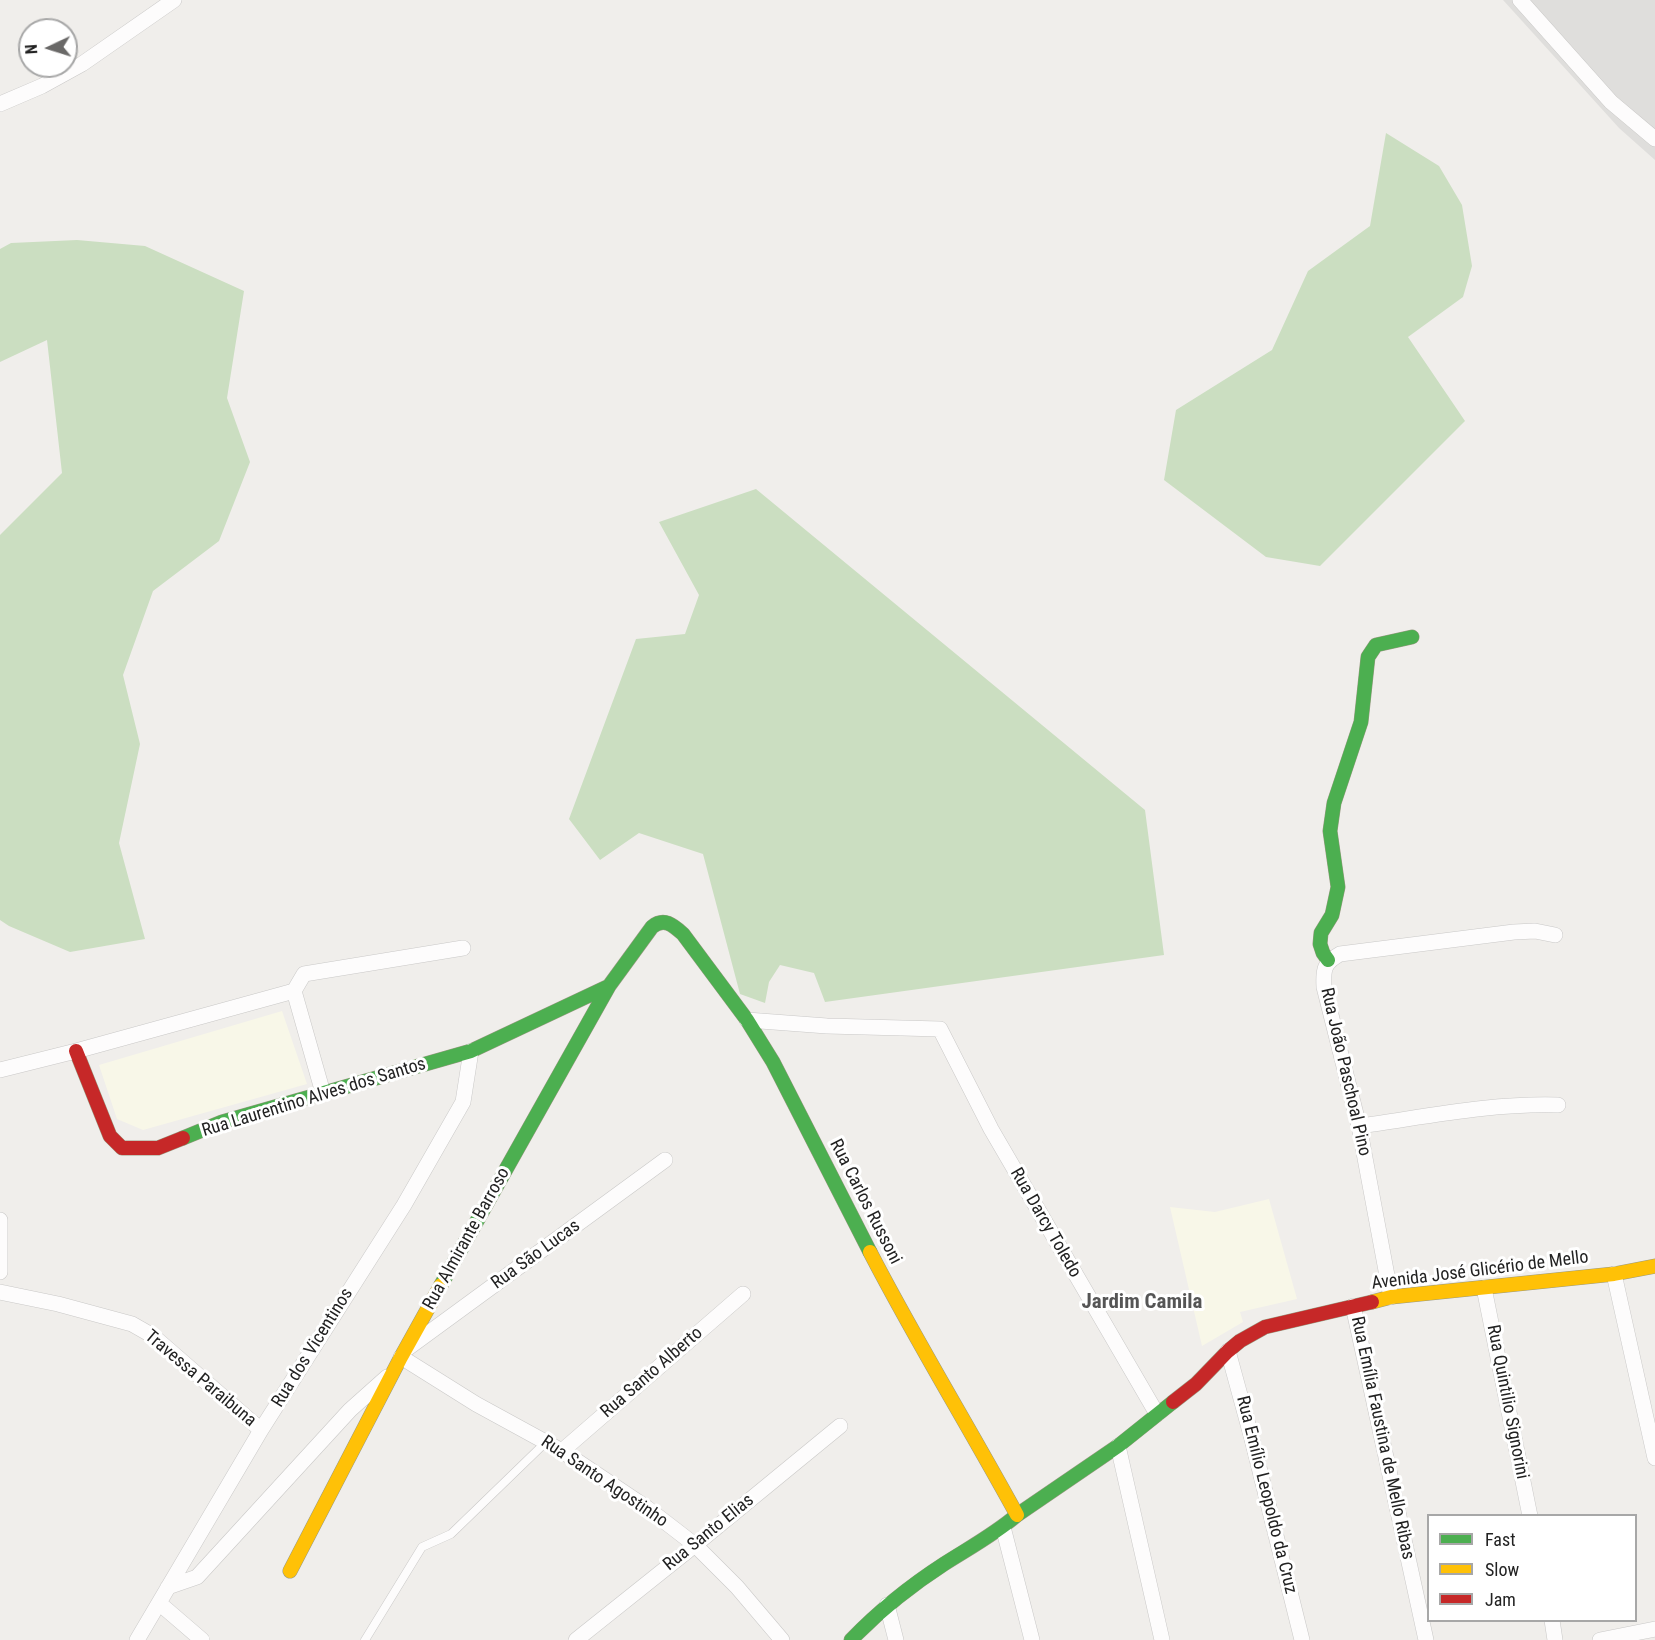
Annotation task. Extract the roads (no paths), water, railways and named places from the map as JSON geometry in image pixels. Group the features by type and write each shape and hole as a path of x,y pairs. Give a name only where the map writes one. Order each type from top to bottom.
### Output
{"street":[{"path":"0,104 42,86 82,64 174,0"},
{"path":"1520,0 1611,102 1655,139"},
{"name":"Rua João Paschoal Pino","path":"1391,1297 1359,1126 1324,987 1323,973 1328,960 1320,944 1321,933 1332,915 1338,887 1330,831 1334,802 1361,722 1368,657 1376,645 1412,637"},
{"name":"Rua Almirante Barroso","path":"290,1571 401,1358 609,986 652,927 657,922 663,921"},
{"name":"Rua Carlos Russoni","path":"663,921 673,924 683,934 747,1020 773,1062 892,1295 1017,1515"},
{"path":"1328,960 1340,954 1514,932 1555,935"},
{"path":"0,1070 75,1052 294,991 304,974 463,948"},
{"name":"Rua Laurentino Alves dos Santos","path":"75,1052 110,1136 122,1148 158,1148 222,1122 471,1051 609,986"},
{"path":"294,991 323,1093"},
{"name":"Rua Darcy Toledo","path":"747,1020 827,1026 940,1029 991,1129 1157,1414"},
{"name":"Rua dos Vicentinos","path":"137,1640 261,1430 404,1204 463,1102 471,1051"},
{"path":"1359,1126 1498,1106 1558,1105"},
{"name":"Rua São Lucas","path":"168,1587 197,1577 350,1410 401,1358 665,1160"},
{"path":"0,1221 0,1272"},
{"name":"Avenida José Glicério de Mello","path":"851,1640 866,1623 909,1588 1003,1527 1118,1446 1196,1384 1240,1341 1265,1327 1391,1297 1614,1274 1655,1266"},
{"path":"1614,1274 1655,1458"},
{"name":"Rua Quintilio Signorini","path":"1484,1288 1530,1514"},
{"name":"Travessa Paraibuna","path":"0,1292 58,1304 132,1324 153,1336 261,1430"},
{"name":"Rua Santo Alberto","path":"562,1451 743,1294"},
{"name":"Rua Emília Faustina de Mello Ribas","path":"1353,1306 1426,1640"},
{"name":"Rua Emílio Leopoldo da Cruz","path":"1228,1351 1302,1640"},
{"name":"Rua Santo Agostinho","path":"401,1358 476,1404 562,1451 646,1508 695,1545 737,1587 782,1640"},
{"name":"Rua Santo Elias","path":"576,1640 840,1426"},
{"path":"1118,1446 1162,1640"},
{"path":"1003,1527 1032,1640"},
{"path":"159,1603 198,1638"},
{"path":"887,1605 896,1640"},
{"path":"1552,1622 1556,1640"},
{"path":"1600,1640 1655,1629"}],"lane":[{"path":"365,1640 422,1547 451,1534 546,1442"}],"district":[{"name":"Jardim Camila","path":"1142,1303"}]}
